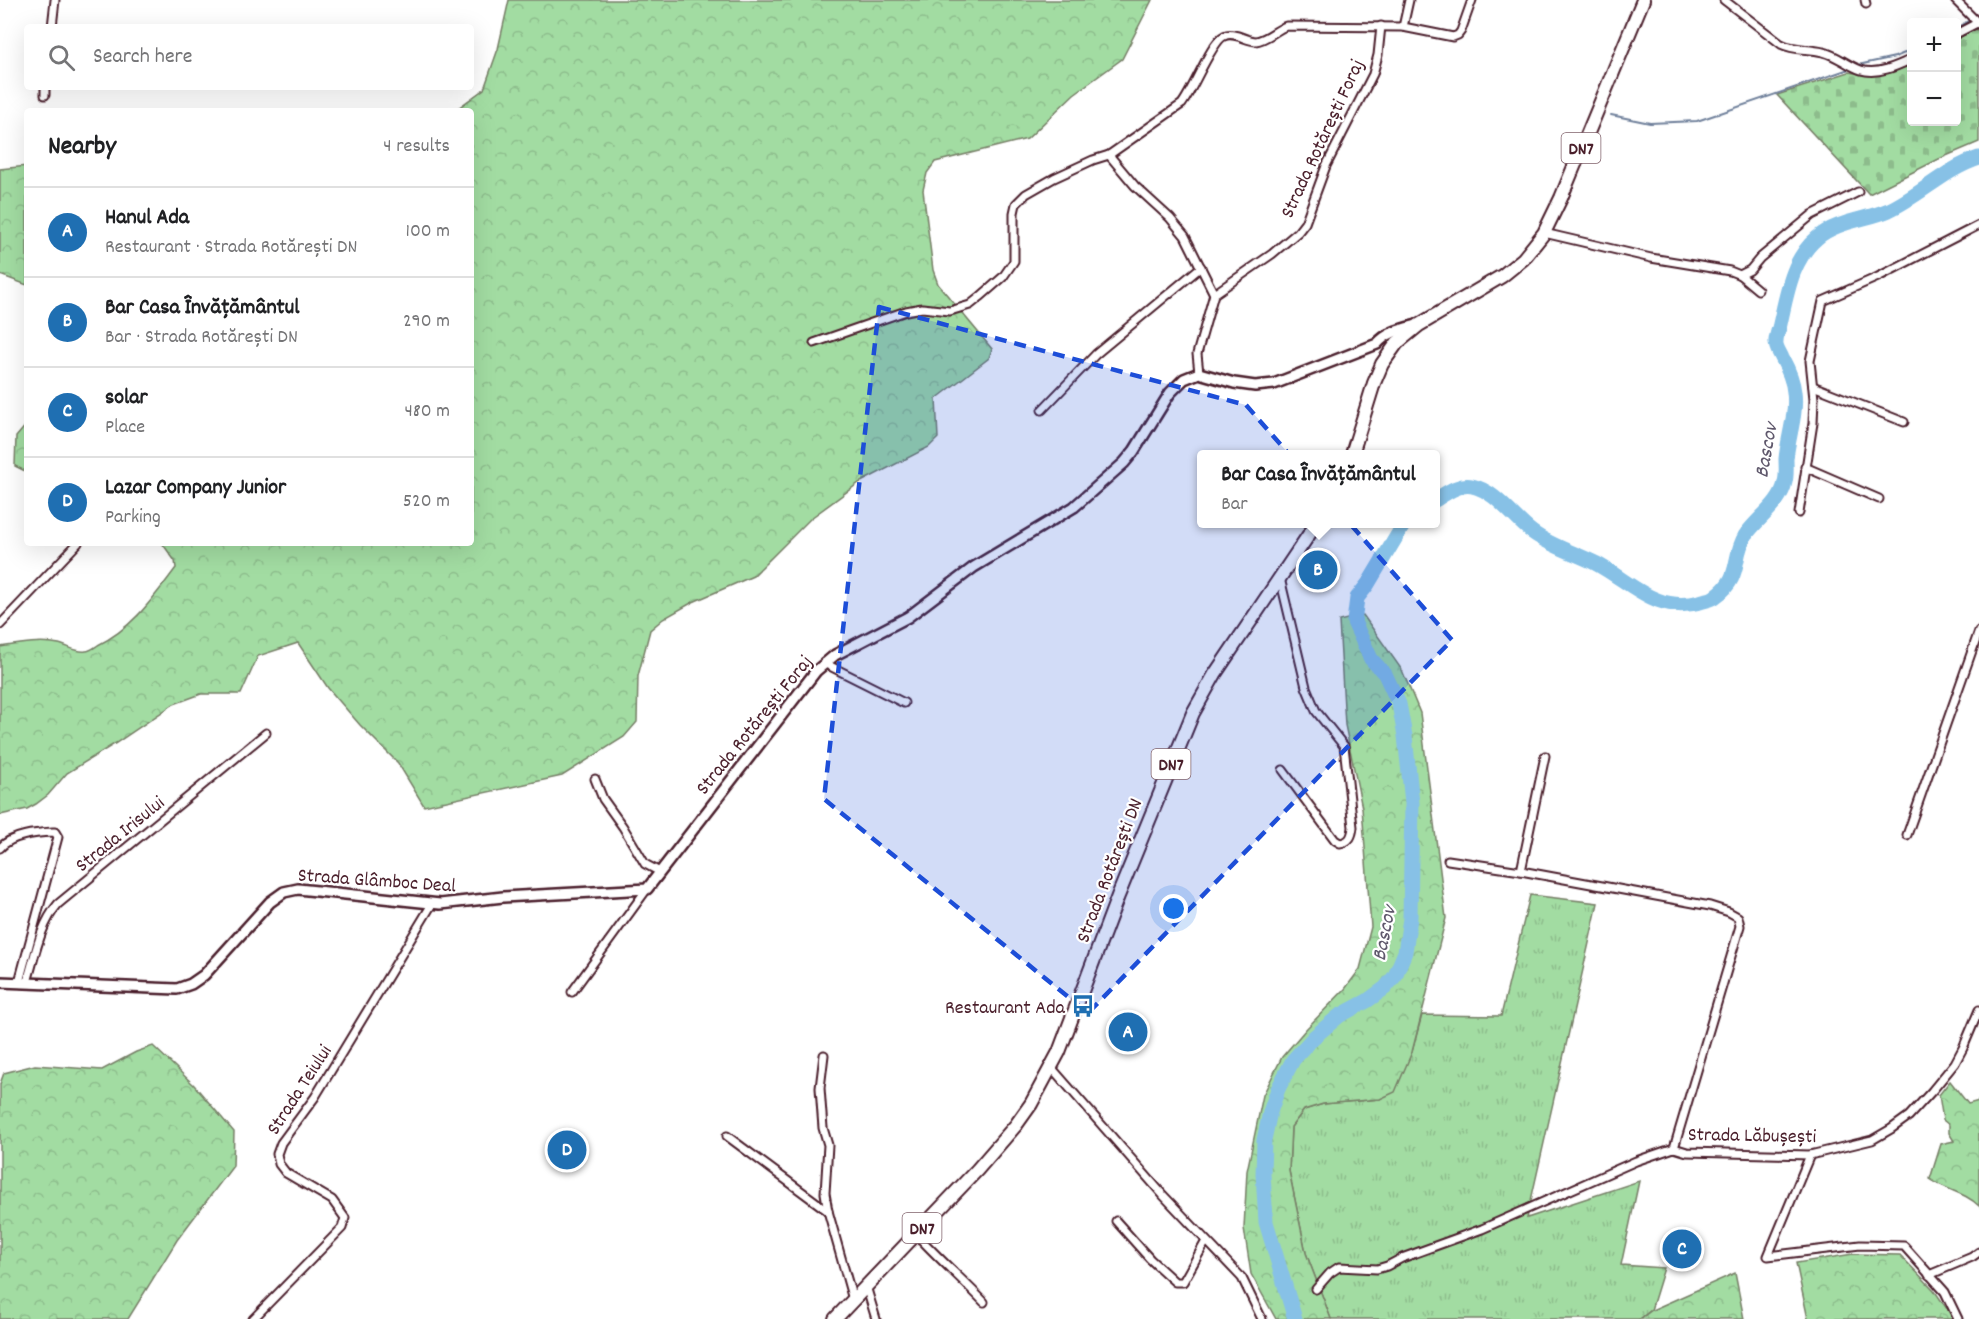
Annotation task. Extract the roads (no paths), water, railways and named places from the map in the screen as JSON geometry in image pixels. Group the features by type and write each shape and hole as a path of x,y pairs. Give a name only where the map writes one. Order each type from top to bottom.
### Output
{"highway":[{"name":"DN7","path":"1353,450 1371,390 1382,364 1397,343 1419,325 1502,276 1523,259 1544,233 1561,198 1642,3"},
{"name":"Strada Rotărești DN","path":"1051,1067 1179,743 1193,713 1215,674 1314,528"},
{"name":"DN7","path":"835,1319 984,1162 1016,1125 1031,1104 1051,1067"}],"street":[{"path":"52,24 55,0"},
{"path":"1404,27 1410,0"},
{"path":"814,343 906,311 922,308 950,311 970,305 1003,277 1014,261 1016,204 1026,194 1054,178 1109,155 1182,104 1217,41 1225,35 1254,41 1264,39 1274,31 1286,26 1381,26 1404,27 1453,37 1458,35 1472,0"},
{"path":"1724,0 1789,48 1823,52 1862,70 1874,71 1891,68 1907,61"},
{"path":"1954,0 1978,22 1961,31"},
{"name":"Strada Rotărești Foraj","path":"1214,294 1280,248 1305,223 1326,166 1373,74 1378,55 1381,26"},
{"path":"45,90 45,95"},
{"path":"1109,155 1135,186 1170,218 1185,236 1214,294 1197,354 1199,373 1234,383 1256,386 1274,384 1377,344 1395,331 1419,325"},
{"path":"1740,274 1746,273 1767,252 1812,215 1857,192"},
{"path":"1799,513 1813,423 1810,361 1823,301 1888,272 1979,225"},
{"path":"1544,233 1651,258 1730,271 1740,274 1758,290"},
{"path":"1042,410 1096,354 1201,267"},
{"path":"1377,344 1382,364"},
{"name":"Strada Rotărești Foraj","path":"572,992 647,889 807,680 824,663 908,617 982,562 1074,507 1124,463 1176,385 1199,373"},
{"path":"1813,386 1904,422"},
{"path":"1805,467 1879,499"},
{"path":"0,625 75,546"},
{"path":"1280,577 1306,687 1316,711 1344,746 1353,827 1348,840 1340,843 1335,840 1283,770"},
{"path":"1907,836 1979,631"},
{"path":"824,663 904,703"},
{"name":"Strada Irisului","path":"23,982 44,926 50,913 58,904 266,733"},
{"path":"1521,871 1545,756"},
{"path":"595,780 603,799 645,864 660,872"},
{"path":"0,848 5,842 15,837 56,832 58,837 23,982"},
{"path":"1316,1289 1330,1273 1339,1267 1377,1269 1387,1266 1402,1258 1482,1229 1636,1161 1674,1148 1740,926 1738,917 1710,906 1448,860"},
{"name":"Strada Glâmboc Deal","path":"0,982 177,988 190,984 204,975 270,902 291,890 322,891 432,904 453,904 502,897 647,889"},
{"name":"Strada Teiului","path":"253,1319 342,1228 345,1218 332,1200 286,1173 279,1164 277,1154 281,1143 315,1097 432,904"},
{"name":"Strada Lăbușești","path":"1674,1148 1687,1152 1810,1155 1872,1140 1909,1116 1932,1091 1964,1048 1979,1010"},
{"path":"824,1055 820,1088 823,1128 828,1145 825,1193 828,1212 853,1300"},
{"path":"1051,1067 1162,1195 1242,1278 1262,1319"},
{"path":"726,1136 828,1212"},
{"path":"1810,1155 1768,1256 1860,1245 1904,1246 1945,1292 1958,1319"},
{"path":"1116,1221 1150,1259 1175,1282 1183,1282 1206,1241"},
{"path":"916,1234 946,1267 965,1282 984,1302"},
{"path":"1929,1275 1979,1252"},
{"path":"866,1286 876,1319"}],"waterway":[{"path":"1961,25 1968,21"},
{"path":"1858,65 1907,52"},
{"path":"1611,115 1650,123 1697,121 1849,69"},
{"name":"Bascov","path":"1440,497 1467,485 1481,489 1497,499 1540,537 1597,564 1658,600 1685,605 1714,597 1730,582 1745,536 1774,504 1783,490 1795,400 1791,379 1777,348 1776,339 1788,289 1802,256 1809,246 1825,232 1889,210 1944,175 1979,158"},
{"name":"Bascov","path":"1295,1319 1266,1222 1263,1174 1264,1140 1270,1112 1278,1089 1293,1060 1314,1037 1339,1016 1385,988 1395,976 1405,952 1410,918 1412,803 1399,704 1385,674 1371,659 1354,622 1357,598 1402,528"}],"place":[{"name":"Bar Casa Învățământul","path":"1318,570"},
{"name":"Restaurant Ada","path":"1083,1006"},
{"name":"Hanul Ada","path":"1128,1032"},
{"name":"Lazar Company Junior","path":"567,1150"},
{"name":"solar","path":"1682,1249"}]}
